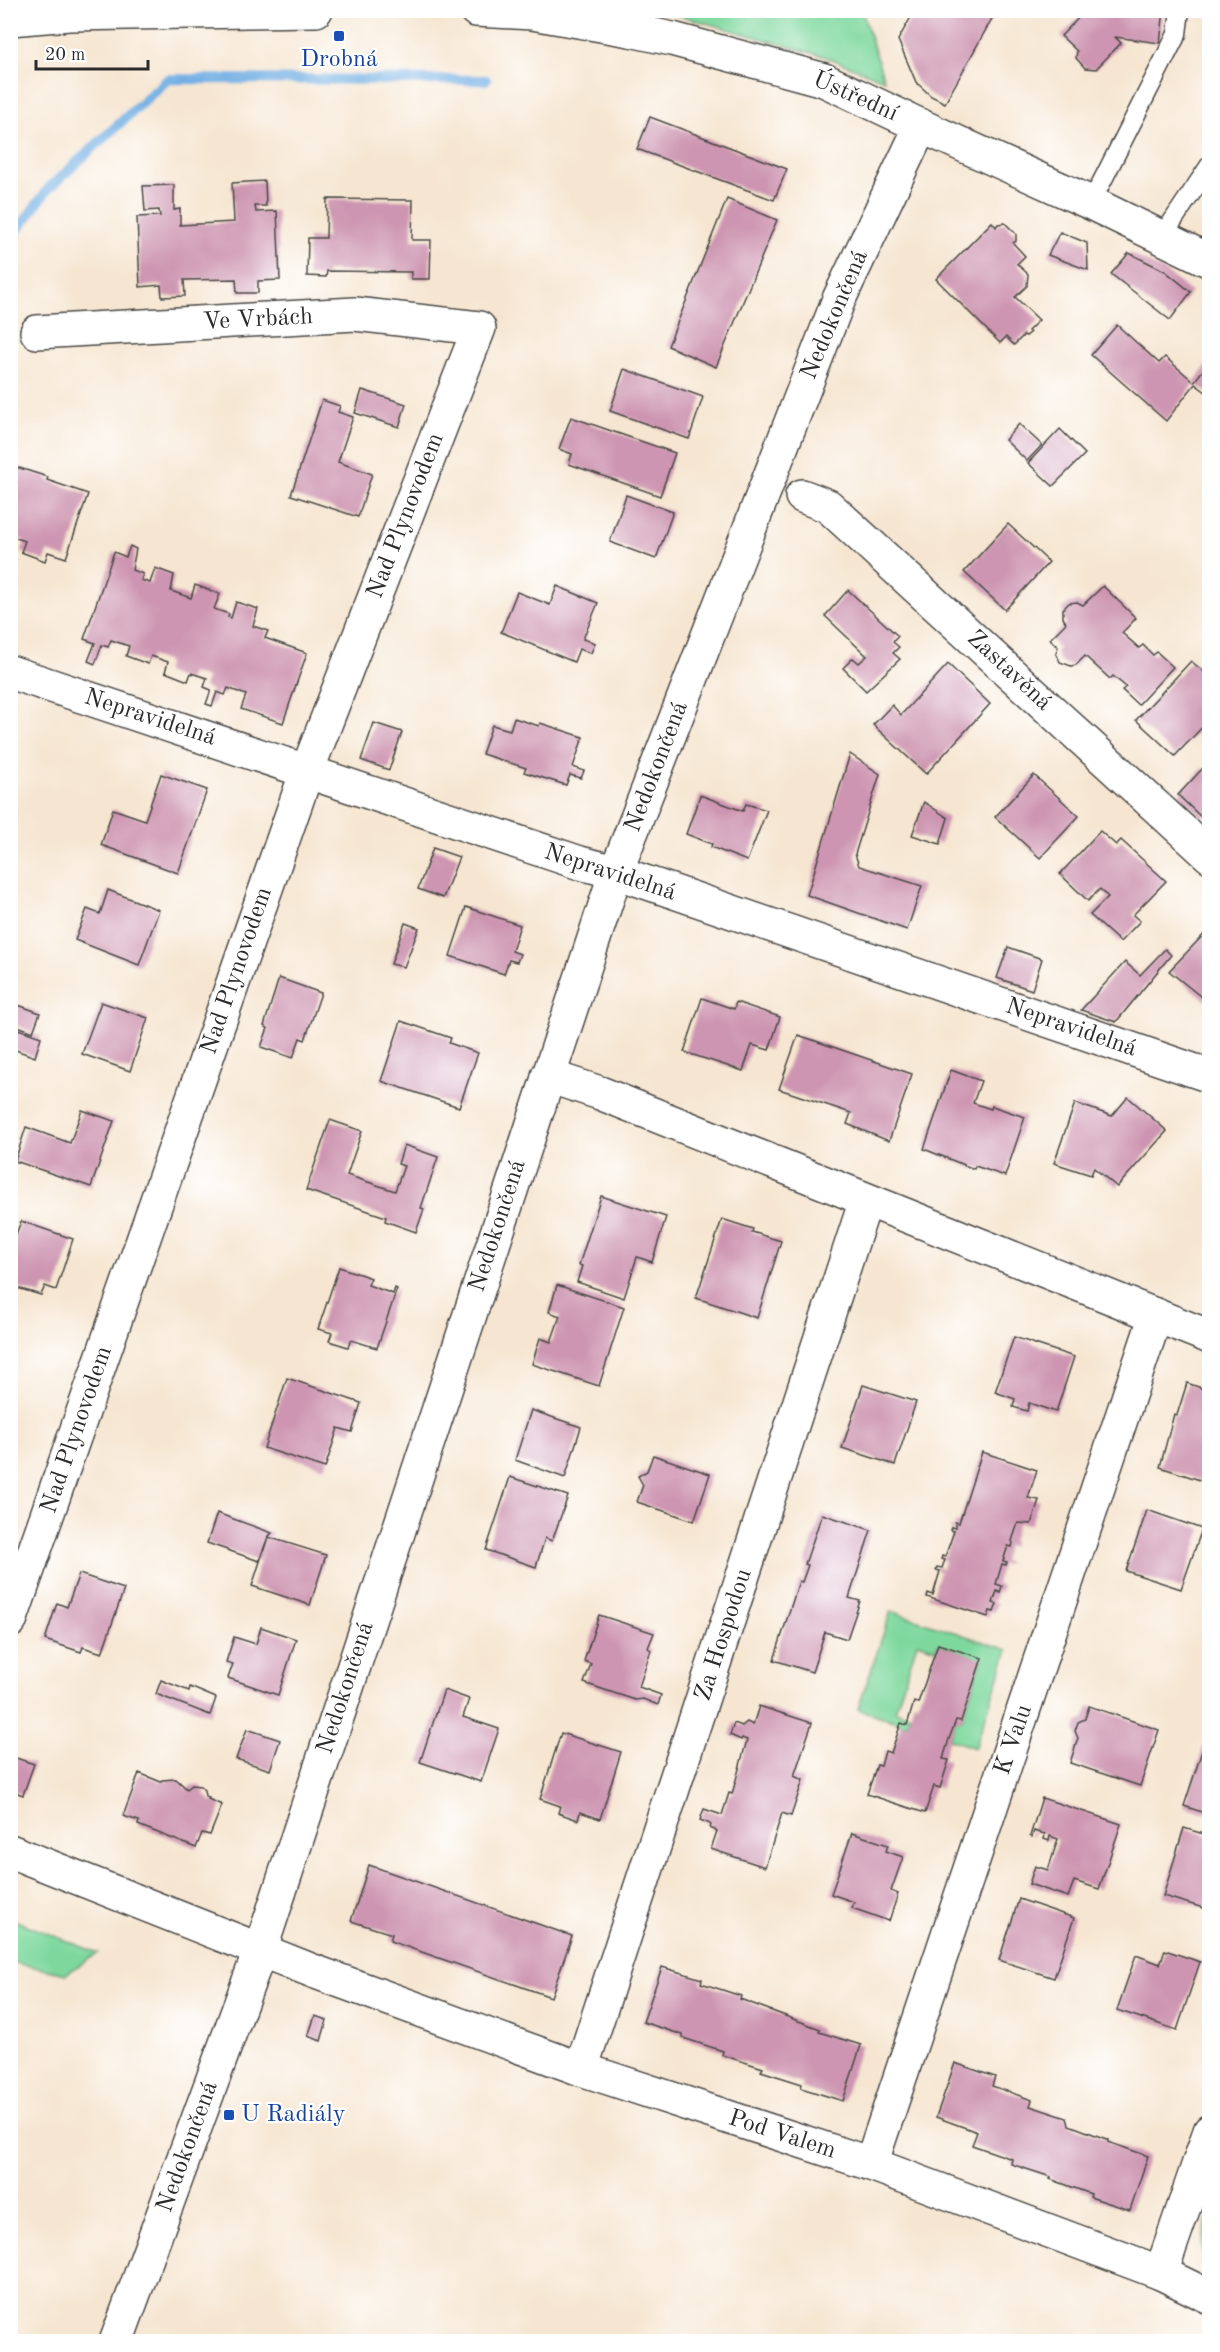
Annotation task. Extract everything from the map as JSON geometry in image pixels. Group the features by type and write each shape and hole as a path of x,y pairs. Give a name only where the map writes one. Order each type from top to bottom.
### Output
{"street":[{"path":"10,19 71,12 316,10"},
{"name":"Ústřední","path":"476,10 632,20 672,39 824,80 1091,203 1209,261"},
{"name":"Nedokončená","path":"116,2342 260,1951 616,872 838,299 921,126"},
{"name":"Ve Vrbách","path":"36,332 355,314 479,328"},
{"name":"Nad Plynovodem","path":"10,1621 307,771 479,328"},
{"name":"Zastavěná","path":"802,496 828,506 1209,856"},
{"name":"Nepravidelná","path":"10,672 580,863 616,872 1209,1076"},
{"path":"548,1076 600,1093 1209,1337"},
{"name":"Za Hospodou","path":"581,2069 867,1200"},
{"name":"K Valu","path":"871,2164 1156,1315"},
{"path":"10,1851 260,1951"},
{"name":"Pod Valem","path":"260,1951 581,2069 871,2164 1161,2273 1209,2297"},
{"path":"1161,2273 1209,2131"}],"lane":[{"path":"1091,203 1177,34 1180,10"},
{"path":"1162,237 1209,165"}],"green space":[{"path":"670,11 862,11 884,80 826,57 670,13"},
{"path":"891,1611 1008,1650 975,1748 949,1739 956,1720 961,1721 982,1659 938,1644 936,1649 917,1643 895,1711 910,1715 907,1725 858,1709"},
{"path":"10,1919 98,1953 66,1974 11,1962"},
{"path":"1209,2217 1209,2265 1202,2248"}],"building":[{"path":"915,10 989,10 994,15 945,103 931,96 916,82 898,40"},
{"path":"1086,10 1164,10 1160,43 1115,37 1121,43 1096,69 1085,68 1076,58 1077,51 1061,36"},
{"path":"650,117 787,169 774,200 637,149"},
{"path":"265,181 266,206 255,206 256,212 277,211 280,280 258,281 258,293 237,293 236,279 184,280 185,296 162,297 161,285 140,287 137,217 160,216 159,210 145,211 143,186 174,185 174,210 180,209 180,225 234,222 232,183"},
{"path":"327,199 413,200 412,240 431,240 430,279 411,279 411,272 327,271 326,277 307,276 308,238 326,238"},
{"path":"727,199 777,220 716,367 668,346"},
{"path":"992,222 996,227 998,224 1005,223 1016,234 1016,241 1013,243 1025,256 1017,264 1028,274 1027,286 1015,297 1039,320 1028,331 1030,333 1024,335 1014,345 1006,337 1000,343 936,279"},
{"path":"1060,232 1087,243 1088,270 1048,255"},
{"path":"1129,253 1165,271 1191,292 1170,320 1111,274"},
{"path":"1117,325 1159,363 1165,357 1194,382 1210,361 1210,395 1195,384 1166,421 1091,355"},
{"path":"624,369 703,397 689,439 610,411"},
{"path":"362,390 406,404 399,427 355,413"},
{"path":"322,400 340,406 338,412 353,417 338,462 372,474 358,517 291,495"},
{"path":"571,417 675,453 660,496 569,464 572,454 559,449"},
{"path":"1019,424 1042,445 1027,461 1005,440"},
{"path":"1060,429 1085,454 1053,486 1028,463"},
{"path":"10,465 48,477 47,480 88,494 66,558 48,552 45,561 21,552 25,541 10,536"},
{"path":"626,495 673,512 656,559 610,542"},
{"path":"1008,524 1049,562 1005,610 964,572"},
{"path":"130,546 136,549 132,570 143,574 141,580 150,583 155,568 174,575 171,591 191,598 195,585 220,594 214,609 229,614 228,617 231,618 236,602 258,609 253,626 268,631 265,638 307,653 283,723 241,709 246,695 228,688 225,695 217,692 212,706 206,704 211,690 204,687 207,678 191,673 188,681 165,672 168,662 151,656 148,664 126,656 129,646 111,640 108,647 102,645 95,664 88,661 95,643 84,639 114,552 126,557"},
{"path":"557,586 598,603 583,639 595,643 591,653 579,649 574,662 501,632 517,592 550,605"},
{"path":"1103,586 1136,618 1122,633 1139,648 1143,645 1153,655 1157,652 1173,667 1138,705 1122,690 1126,687 1113,676 1110,679 1085,656 1076,665 1071,666 1060,662 1056,653 1058,647 1050,639 1066,623 1063,618 1063,609 1069,603 1077,602 1083,605"},
{"path":"848,590 898,636 893,642 899,647 893,653 900,659 866,691 843,668 853,658 859,663 867,656 825,616"},
{"path":"1191,661 1210,677 1210,719 1175,756 1136,720"},
{"path":"948,664 990,704 926,774 873,725 892,705 901,715"},
{"path":"514,718 539,726 540,723 583,737 573,767 584,771 581,778 570,775 566,785 524,772 526,768 482,754 492,725 510,730"},
{"path":"374,723 402,732 389,770 361,760"},
{"path":"850,754 880,774 855,854 859,866 922,886 907,930 807,895"},
{"path":"1203,768 1210,774 1210,810 1202,818 1178,795"},
{"path":"161,774 207,790 178,873 101,845 113,809 145,820"},
{"path":"1034,775 1079,816 1040,858 995,817"},
{"path":"700,795 743,811 746,804 767,810 747,861 686,834"},
{"path":"924,802 948,818 940,844 912,835"},
{"path":"1100,831 1116,845 1121,840 1166,881 1133,915 1140,921 1120,942 1090,915 1108,897 1100,889 1088,901 1060,874"},
{"path":"433,848 459,857 443,898 418,889"},
{"path":"108,890 159,910 139,965 75,940 87,909 100,914"},
{"path":"466,907 520,925 512,951 520,954 517,962 509,960 504,974 450,956"},
{"path":"405,923 419,928 404,967 391,964"},
{"path":"1210,928 1210,1004 1169,971"},
{"path":"1008,947 1042,959 1032,990 997,978"},
{"path":"1165,949 1171,955 1116,1022 1081,1010 1125,962 1140,975"},
{"path":"279,978 321,993 305,1040 300,1038 293,1058 261,1047 268,1028 264,1026"},
{"path":"702,998 734,1009 736,1002 780,1017 769,1050 752,1045 743,1071 684,1052"},
{"path":"10,1002 40,1013 33,1032 10,1023"},
{"path":"101,1002 148,1018 130,1071 82,1054"},
{"path":"401,1021 451,1038 449,1043 478,1053 459,1107 381,1081"},
{"path":"10,1026 41,1037 35,1057 10,1048"},
{"path":"798,1035 912,1074 889,1141 847,1124 851,1113 779,1089"},
{"path":"951,1070 981,1081 973,1103 991,1109 992,1106 1025,1117 1005,1176 975,1166 974,1169 924,1149"},
{"path":"1128,1097 1167,1131 1117,1187 1094,1168 1091,1175 1054,1163 1075,1103 1112,1116"},
{"path":"82,1110 114,1121 91,1187 15,1161 26,1127 70,1143"},
{"path":"330,1120 362,1131 347,1175 395,1191 404,1166 398,1164 404,1145 438,1157 421,1208 424,1209 416,1232 385,1221 386,1217 306,1190"},
{"path":"601,1196 666,1217 652,1262 637,1257 624,1298 577,1282 582,1266 579,1265"},
{"path":"722,1219 781,1241 757,1318 696,1298"},
{"path":"21,1221 73,1239 56,1290 45,1286 41,1295 14,1287 16,1284 10,1282 10,1251"},
{"path":"339,1267 371,1278 368,1285 393,1294 395,1288 397,1289 377,1348 351,1340 348,1347 329,1341 332,1333 318,1329"},
{"path":"557,1285 624,1307 599,1386 532,1364 540,1338 551,1342 560,1316 549,1312"},
{"path":"1014,1337 1074,1357 1056,1412 1029,1403 1027,1411 1013,1407 1015,1399 995,1392"},
{"path":"287,1378 361,1403 352,1432 338,1428 325,1468 264,1448"},
{"path":"1187,1383 1210,1391 1210,1470 1206,1482 1160,1467 1174,1414 1177,1415"},
{"path":"863,1385 916,1402 895,1465 842,1448"},
{"path":"531,1410 581,1427 565,1478 515,1460"},
{"path":"982,1452 1037,1470 1028,1498 1039,1500 1031,1524 1018,1523 1012,1547 1008,1546 1003,1561 1007,1562 1006,1565 1002,1564 996,1584 1002,1586 1000,1593 997,1591 993,1603 997,1604 994,1612 990,1611 988,1617 927,1597 928,1593 933,1595 940,1571 936,1570 937,1567 942,1568 945,1560 941,1559 942,1556 945,1557 954,1531 950,1530 951,1527 955,1528 955,1522 959,1523"},
{"path":"653,1455 710,1474 694,1521 637,1502 643,1485 638,1476 647,1471"},
{"path":"510,1477 568,1496 552,1541 545,1538 536,1567 486,1550"},
{"path":"1147,1510 1202,1529 1181,1589 1126,1571"},
{"path":"217,1513 272,1533 268,1537 259,1561 207,1543"},
{"path":"822,1514 871,1530 849,1598 860,1601 847,1639 825,1632 812,1672 774,1660 799,1581 802,1582 808,1565 805,1564"},
{"path":"268,1537 326,1555 310,1605 252,1586"},
{"path":"79,1574 124,1589 102,1653 83,1647 81,1652 45,1640 57,1603 67,1607"},
{"path":"599,1615 654,1633 639,1687 661,1695 658,1705 584,1683 591,1664 584,1661"},
{"path":"261,1627 296,1639 278,1695 228,1678 233,1664 226,1662 234,1637 256,1644"},
{"path":"938,1644 982,1658 961,1721 956,1720 949,1739 943,1759 949,1760 940,1788 934,1786 925,1813 867,1794 877,1765 881,1766 885,1751 891,1753 901,1723 907,1725 914,1702 918,1703"},
{"path":"161,1680 189,1691 190,1687 216,1698 210,1715 156,1694"},
{"path":"444,1690 469,1699 463,1717 499,1729 481,1782 420,1762"},
{"path":"759,1706 812,1723 794,1776 803,1780 791,1816 782,1813 765,1867 711,1849 717,1831 710,1828 711,1825 708,1823 700,1820 704,1809 722,1815 729,1793 732,1794 747,1740 730,1735 734,1723 742,1726 747,1722 753,1725"},
{"path":"1089,1706 1159,1730 1140,1786 1070,1763 1078,1738 1075,1731 1078,1722 1085,1719"},
{"path":"247,1729 280,1740 270,1770 236,1759"},
{"path":"561,1733 621,1752 600,1819 580,1812 578,1820 558,1813 560,1806 540,1799"},
{"path":"1204,1745 1210,1747 1210,1815 1184,1806"},
{"path":"10,1756 34,1764 23,1795 10,1790"},
{"path":"139,1773 161,1782 176,1779 187,1789 192,1785 200,1786 205,1796 209,1797 208,1799 222,1805 210,1835 202,1833 196,1848 138,1825 139,1821 123,1816"},
{"path":"1042,1798 1121,1824 1099,1889 1074,1881 1068,1897 1029,1884 1035,1866 1048,1870 1058,1839 1050,1836 1049,1841 1044,1839 1045,1834 1034,1831 1032,1837 1030,1836"},
{"path":"1184,1828 1210,1836 1210,1910 1163,1896"},
{"path":"852,1833 888,1845 886,1851 903,1857 891,1891 898,1894 889,1921 852,1908 854,1902 831,1894"},
{"path":"369,1865 572,1936 551,1997 390,1941 392,1934 351,1921"},
{"path":"1019,1899 1074,1918 1054,1978 999,1960"},
{"path":"1165,1950 1200,1962 1177,2030 1117,2010 1136,1955 1160,1964"},
{"path":"662,1967 702,1979 701,1983 741,1996 740,1999 820,2029 819,2032 861,2045 843,2101 801,2088 802,2084 722,2055 723,2051 643,2022"},
{"path":"315,2016 327,2020 321,2041 308,2036"},
{"path":"955,2063 995,2077 992,2086 1032,2100 1030,2106 1067,2118 1069,2125 1148,2156 1130,2210 1090,2197 1091,2194 1050,2179 1051,2177 1011,2164 1012,2159 972,2145 977,2132 936,2117"}],"waterway":[{"path":"10,240 49,188 168,79 486,80"}],"place":[{"name":"Drobná","path":"339,36"},
{"name":"U Radiály","path":"229,2115"}]}
